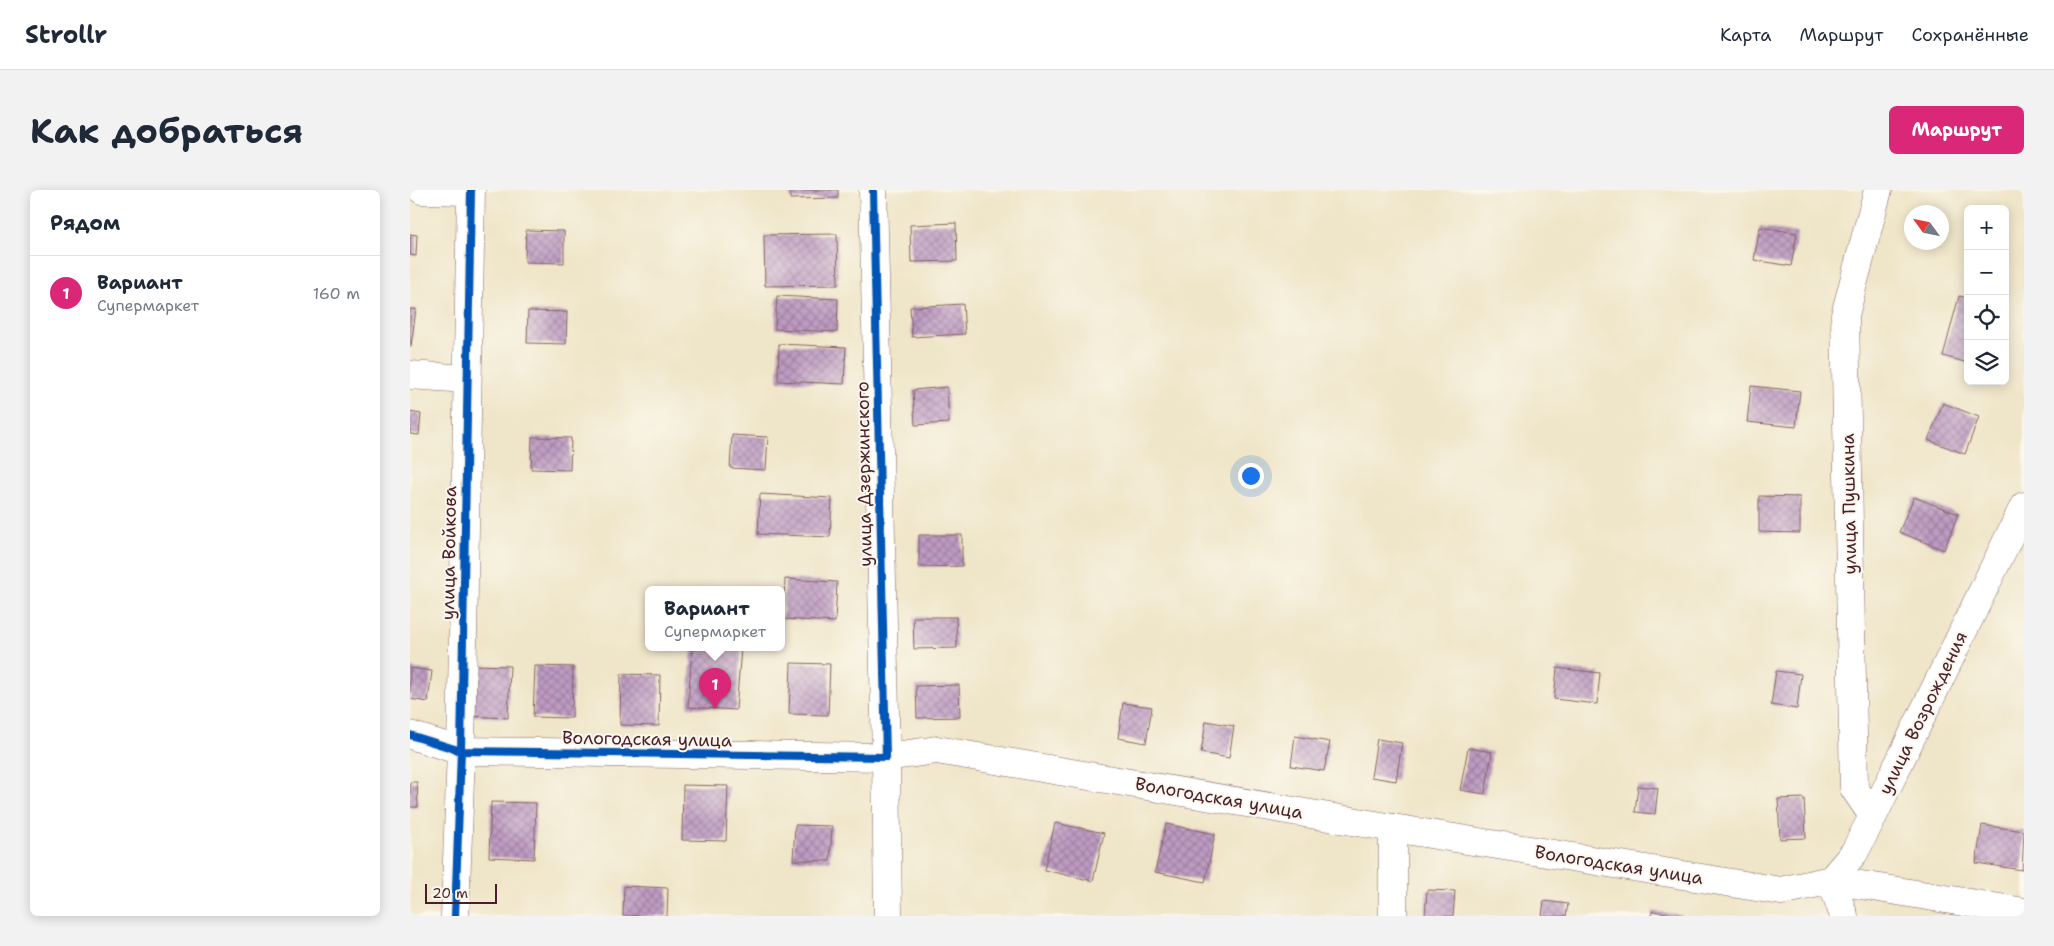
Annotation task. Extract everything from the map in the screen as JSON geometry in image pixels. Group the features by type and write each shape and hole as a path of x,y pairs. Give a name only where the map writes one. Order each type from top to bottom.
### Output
{"street":[{"path":"422,190 471,190"},
{"name":"улица Войкова","path":"455,916 461,751 471,190"},
{"name":"улица Дзержинского","path":"873,190 888,916"},
{"name":"улица Пушкина","path":"1873,816 1854,788 1845,315 1878,190"},
{"path":"410,375 468,378"},
{"name":"улица Возрождения","path":"1831,880 1854,853 2024,506"},
{"name":"Вологодская улица","path":"410,735 461,751 886,757 937,750 1393,828 1781,891 1831,880 2024,912"},
{"path":"1393,828 1393,916"},
{"path":"1831,880 1844,916"}],"building":[{"path":"790,190 838,190 838,198 790,199"},
{"path":"956,223 957,261 911,262 910,225"},
{"path":"1760,227 1797,233 1791,266 1754,260"},
{"path":"526,230 564,231 564,263 525,262"},
{"path":"410,234 417,235 416,256 410,255"},
{"path":"837,234 838,285 765,286 764,235"},
{"path":"777,296 838,299 837,332 775,329"},
{"path":"1959,296 1964,297 1964,362 1943,356"},
{"path":"963,304 965,334 912,337 910,307"},
{"path":"410,309 416,309 411,346 410,346"},
{"path":"528,311 567,312 566,344 527,343"},
{"path":"779,344 846,347 844,384 778,381"},
{"path":"1751,386 1800,391 1796,427 1747,422"},
{"path":"947,387 949,423 915,425 913,390"},
{"path":"1943,403 1979,417 1965,454 1928,440"},
{"path":"410,412 421,414 419,435 410,434"},
{"path":"732,435 768,437 766,470 730,468"},
{"path":"532,437 571,438 570,470 531,469"},
{"path":"760,494 832,498 830,537 758,534"},
{"path":"1759,496 1800,497 1800,533 1759,532"},
{"path":"1914,497 1958,514 1944,550 1899,532"},
{"path":"919,535 962,535 962,566 919,567"},
{"path":"785,579 837,582 835,622 785,619"},
{"path":"913,617 956,617 957,648 914,649"},
{"path":"692,651 741,651 736,710 688,707"},
{"path":"791,663 830,664 828,715 789,714"},
{"path":"471,665 510,666 508,718 469,716"},
{"path":"535,666 573,667 572,718 533,717"},
{"path":"410,668 432,671 428,702 410,699"},
{"path":"1557,668 1600,673 1597,704 1554,699"},
{"path":"1776,671 1801,674 1797,709 1771,705"},
{"path":"621,674 660,675 659,726 620,725"},
{"path":"959,685 960,717 917,718 916,686"},
{"path":"1123,703 1152,707 1146,743 1118,738"},
{"path":"1206,721 1234,726 1229,758 1201,753"},
{"path":"1295,736 1330,742 1324,771 1291,766"},
{"path":"1377,739 1402,743 1396,781 1371,777"},
{"path":"1468,748 1492,752 1485,794 1460,790"},
{"path":"410,782 417,782 418,807 410,807"},
{"path":"683,785 728,786 726,841 682,840"},
{"path":"1638,786 1658,788 1655,814 1635,812"},
{"path":"1804,798 1806,838 1780,839 1778,799"},
{"path":"491,802 536,803 534,859 489,857"},
{"path":"1055,823 1104,833 1093,881 1044,870"},
{"path":"1166,824 1215,834 1205,882 1155,872"},
{"path":"795,825 832,826 830,861 793,860"},
{"path":"1982,825 2024,831 2022,870 1976,863"},
{"path":"624,886 668,888 667,916 623,916"},
{"path":"1427,890 1455,891 1453,916 1425,916"},
{"path":"1544,901 1568,904 1566,916 1542,916"},
{"path":"1652,911 1683,915 1683,916 1652,916"}],"cycle path":[{"path":"455,916 461,751 471,190"},
{"path":"410,735 461,751 886,757 873,190"}],"place":[{"name":"Вариант","path":"715,709"}]}
